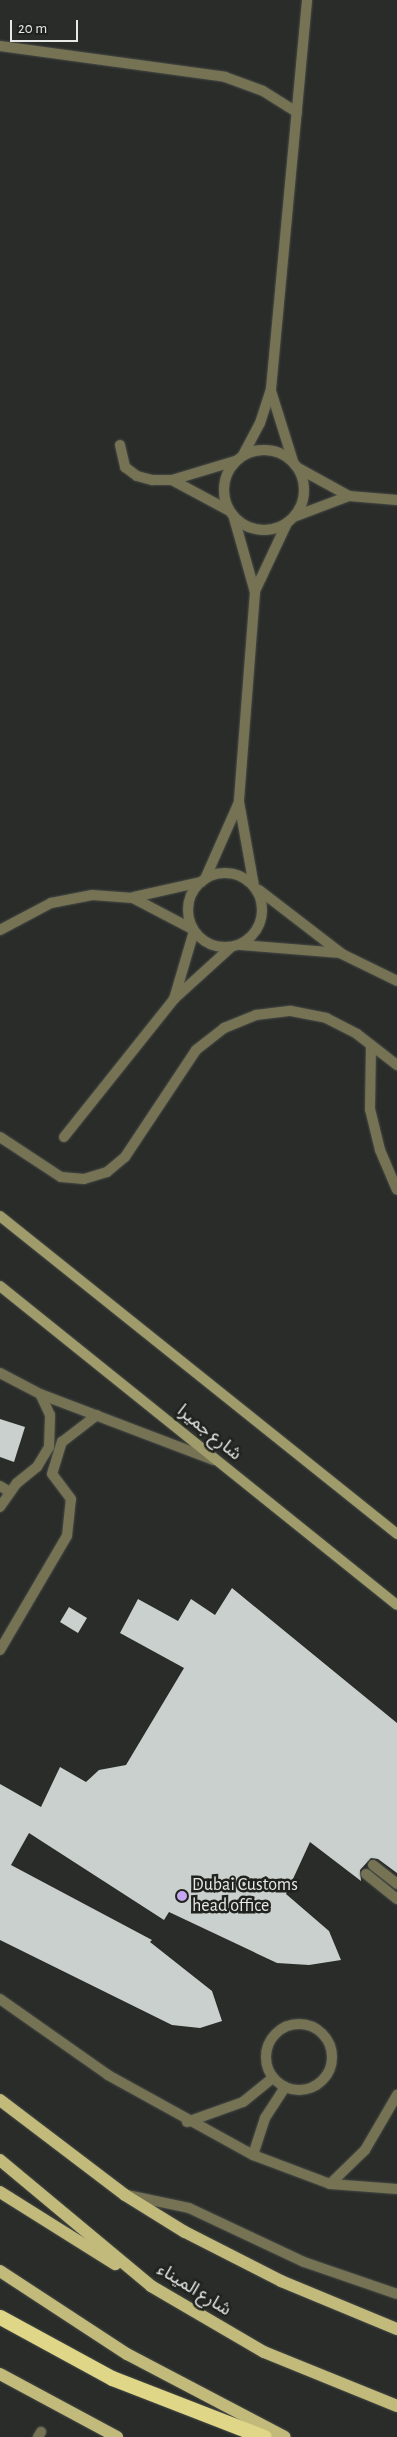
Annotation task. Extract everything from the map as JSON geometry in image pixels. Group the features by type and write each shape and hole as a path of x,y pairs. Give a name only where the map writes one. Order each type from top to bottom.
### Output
{"highway":[{"path":"0,2317 112,2378 264,2437"}],"main road":[{"path":"0,2100 126,2195 185,2232 281,2281 397,2329"},
{"name":"شارع الميناء","path":"0,2160 151,2286 272,2356 397,2406"},
{"path":"0,2192 151,2286"},
{"path":"0,2271 127,2354 285,2437"},
{"path":"0,2374 117,2437"}],"street":[{"path":"64,1137 174,1000 260,924 262,905 255,887 239,802 255,592 223,490 260,423 271,389 307,0"},
{"path":"0,46 225,77 263,91 297,112"},
{"path":"255,592 304,492 271,389"},
{"path":"120,445 122,460 131,472 144,478 172,480 269,449 349,496 397,500"},
{"path":"172,480 260,530 349,496"},
{"path":"174,1000 193,930 189,899 203,880 239,802"},
{"path":"0,930 32,910 72,898 134,898 231,873 255,887 342,954 397,981"},
{"path":"134,898 193,930 210,944 342,954"},
{"path":"0,1137 61,1177 96,1177 125,1157 196,1050 232,1024 274,1012 309,1013 342,1024 397,1065"},
{"path":"371,1045 372,1116 380,1150 397,1190"},
{"path":"0,1216 397,1534"},
{"name":"شارع جميرا","path":"0,1286 397,1605"},
{"path":"0,1373 40,1394 219,1462"},
{"path":"0,1506 10,1492 37,1467 47,1454 50,1436 50,1415 40,1394"},
{"path":"52,1474 62,1442 96,1415"},
{"path":"0,1650 67,1536 71,1499 52,1474 37,1467"},
{"path":"0,1486 10,1492"},
{"path":"373,1865 397,1884"},
{"path":"366,1874 397,1899"},
{"path":"0,1999 92,2065 187,2122 253,2155 330,2184 397,2189"},
{"path":"294,2024 314,2027 328,2042 332,2062 328,2072 314,2086 295,2090 285,2087 273,2078 268,2070 266,2050 276,2032 294,2024"},
{"path":"187,2122 243,2102 273,2078"},
{"path":"253,2155 265,2118 285,2087"},
{"path":"330,2184 365,2150 393,2111 397,2095"},
{"path":"126,2195 189,2208 304,2262 397,2294"}],"building":[{"path":"0,1419 25,1427 14,1462 0,1457"},
{"path":"232,1588 397,1723 397,1873 378,1859 371,1858 360,1870 361,1881 310,1842 286,1894 329,1931 341,1960 309,1965 277,1963 169,1912 164,1920 29,1833 11,1865 152,1940 150,1942 212,1991 222,2021 200,2028 172,2025 0,1940 0,1784 41,1807 60,1767 86,1782 99,1770 126,1765 184,1668 120,1633 138,1599 178,1621 191,1599 215,1615"},
{"path":"69,1607 87,1618 78,1633 60,1622"}],"place":[{"name":"Dubai Customs head office","path":"182,1896"}]}
